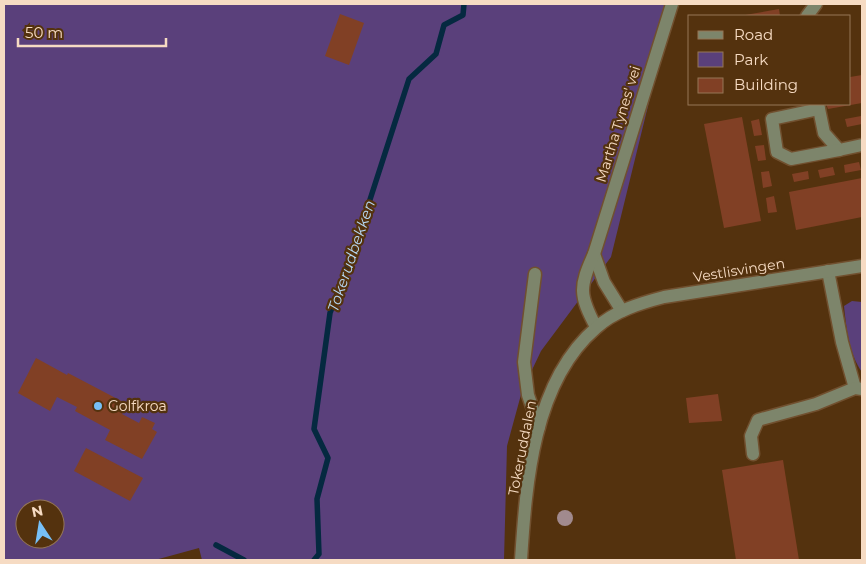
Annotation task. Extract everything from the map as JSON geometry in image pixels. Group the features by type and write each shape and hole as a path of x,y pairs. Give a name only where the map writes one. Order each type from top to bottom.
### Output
{"street":[{"name":"Martha Tynes' vei","path":"596,327 584,301 583,278 594,254 672,4"},
{"path":"808,15 816,4"},
{"path":"839,150 824,133 818,107 772,119 777,152 791,159 839,150 862,145"},
{"path":"594,254 600,273 622,311"},
{"name":"Vestlisvingen","path":"622,311 664,297 862,266"},
{"path":"753,454 751,436 758,420 816,404 859,388 842,342 828,272"},
{"path":"535,274 524,362 528,395 539,427"},
{"name":"Tokeruddalen","path":"521,560 526,501 539,427 548,397 557,375 568,357 596,327 622,311"}],"green space":[{"path":"4,4 673,4 611,257 541,351 522,391 507,446 504,560 202,560 199,548 155,560 4,560"},
{"path":"852,301 862,302 862,372 851,349 846,322 844,306"}],"building":[{"path":"779,9 780,15 745,15"},
{"path":"340,14 364,23 349,65 325,56"},
{"path":"862,75 862,103 851,105 851,77"},
{"path":"826,105 851,105 828,109"},
{"path":"861,116 862,124 847,127 845,119"},
{"path":"742,117 761,221 724,228 704,124"},
{"path":"759,119 762,135 754,136 751,121"},
{"path":"764,145 766,160 758,161 755,146"},
{"path":"859,162 861,170 845,173 844,165"},
{"path":"833,167 835,175 820,178 818,170"},
{"path":"769,171 772,186 763,188 761,172"},
{"path":"808,171 809,179 794,182 792,174"},
{"path":"862,178 862,217 796,230 789,192"},
{"path":"774,196 777,212 768,213 766,198"},
{"path":"36,358 127,404 122,414 139,423 142,417 155,423 152,429 157,432 142,459 105,440 110,430 75,411 77,407 57,397 50,411 18,393"},
{"path":"718,394 722,421 689,423 686,398"},
{"path":"86,448 143,478 130,501 74,471"},
{"path":"783,460 799,560 736,560 722,470"}],"waterway":[{"name":"Tokerudbekken","path":"314,560 319,554 317,499 328,458 314,429 330,313 355,246 409,79 436,54 444,25 463,15 464,4"},
{"path":"216,545 244,560"}],"place":[{"name":"Golfkroa","path":"98,406"}]}
